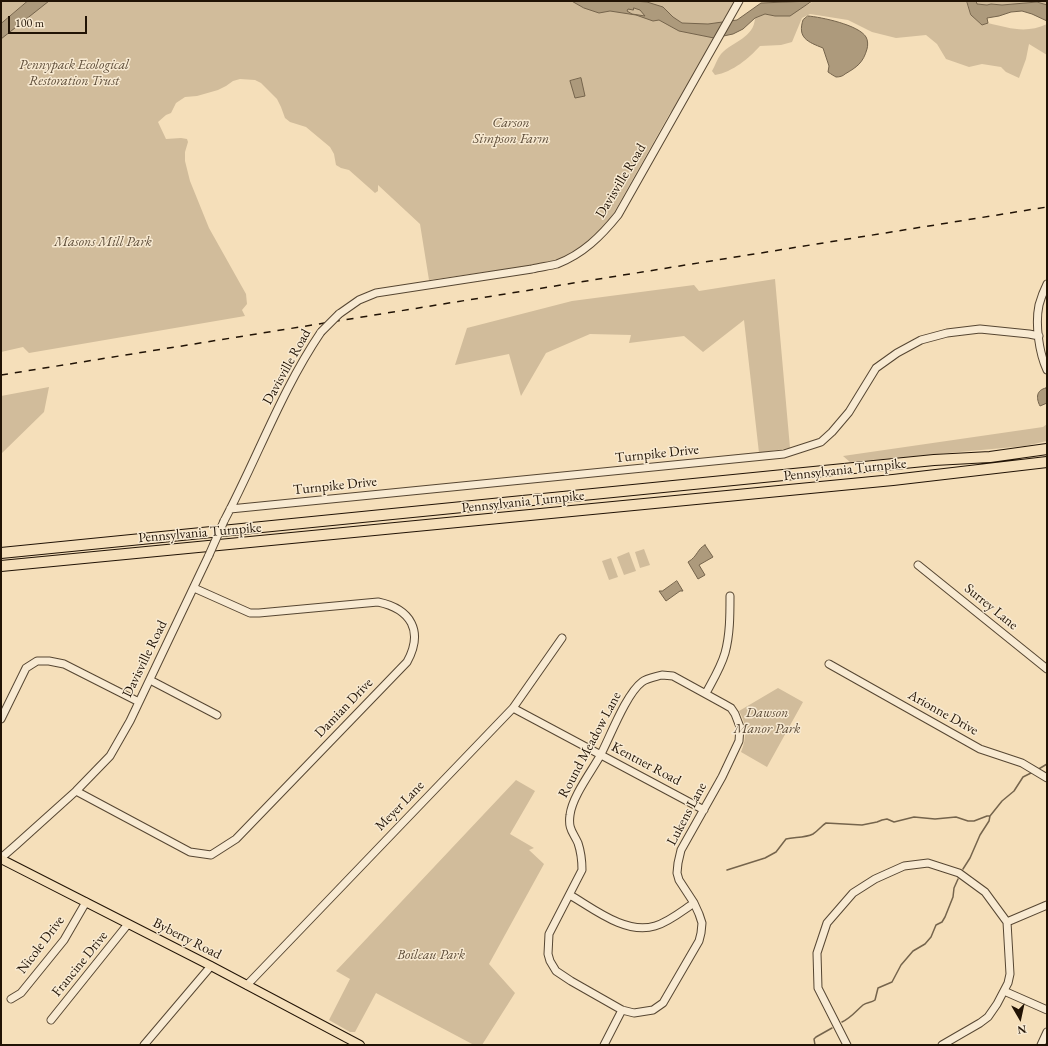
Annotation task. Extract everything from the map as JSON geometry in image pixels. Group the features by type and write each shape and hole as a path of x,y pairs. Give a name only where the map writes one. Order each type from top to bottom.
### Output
{"highway":[{"name":"Pennsylvania Turnpike","path":"1,553 918,462 990,457 1047,449"},
{"name":"Pennsylvania Turnpike","path":"1,566 893,480 1047,462"}],"main road":[{"name":"Byberry Road","path":"1,858 248,985 360,1045"}],"street":[{"name":"Davisville Road","path":"1,858 76,791 110,756 118,744 290,386 309,349 321,332 339,314 359,300 376,293 556,264 578,253 593,243 618,215 739,1"},
{"path":"1047,284 1039,304 1038,320 1042,360 1047,370"},
{"name":"Turnpike Drive","path":"230,509 784,454 821,442 832,432 849,412 876,368 897,353 922,340 947,333 980,330 1039,336"},
{"name":"Surrey Lane","path":"918,565 1047,670"},
{"name":"Damian Drive","path":"76,791 190,852 211,855 236,839 407,662 413,651 413,628 408,618 399,609 390,605 378,602 254,613 241,610 194,588"},
{"path":"706,693 725,654 729,633 730,596"},
{"name":"Meyer Lane","path":"248,985 513,708 562,638"},
{"path":"1,719 26,668 37,661 49,661 64,664 139,702"},
{"name":"Arionne Drive","path":"829,664 980,749 1022,763 1047,778"},
{"name":"Round Meadow Lane","path":"622,1010 556,971 548,954 549,934 582,870 582,859 578,844 570,830 572,805 632,693 642,682 662,675 673,676 706,693"},
{"path":"150,680 217,715"},
{"name":"Lukens Lane","path":"622,1010 634,1013 643,1013 653,1010 663,1003 699,941 702,922 694,902 679,880 677,873 678,863 681,850 722,777 739,741 740,727 731,708 706,693"},
{"name":"Kentner Road","path":"513,708 704,810"},
{"path":"847,1045 818,988 817,953 827,923 853,893 875,879 904,866 928,863 959,873 986,892 1007,922 1010,974 1004,991 988,1017 980,1024 942,1045"},
{"path":"570,895 619,923 639,928 656,926 694,902"},
{"name":"Nicole Drive","path":"11,999 21,993 64,940 86,902"},
{"path":"1007,922 1047,906"},
{"name":"Francine Drive","path":"51,1020 128,924"},
{"path":"144,1045 211,966"},
{"path":"1004,991 1047,1010"},
{"path":"604,1045 622,1010"},
{"path":"1040,1045 1047,1032"}],"green space":[{"path":"1,1 735,1 713,37 714,38 687,85 676,108 670,113 607,225 583,246 570,254 557,260 541,264 429,280 420,224 378,185 378,191 375,193 349,170 336,165 334,154 330,147 306,127 290,122 285,118 277,99 261,83 255,80 240,79 233,81 218,90 197,96 185,97 176,103 171,113 166,115 158,122 166,139 187,139 188,142 185,152 185,161 190,181 209,228 246,294 247,304 242,310 245,316 29,353 23,347 1,352"},
{"path":"812,1 967,1 971,15 982,25 988,23 1010,28 1032,29 1047,24 1047,55 1029,44 1026,59 1019,78 1006,72 1001,67 982,64 969,67 946,59 937,44 926,35 896,38 872,32 848,20 810,14 802,18 792,42 781,45 760,46 746,60 734,68 715,75 712,71 721,54 747,35 754,25 755,18 765,14 775,16 801,8"},
{"path":"976,1 1047,1 1047,5 1037,2 987,5 977,4"},
{"path":"775,279 790,448 759,453 744,320 703,352 684,336 629,343 631,335 590,334 546,353 521,396 509,354 455,365 467,328 572,301 694,285 699,291"},
{"path":"49,387 44,412 1,454 1,396"},
{"path":"1047,424 1047,441 1025,446 850,462 843,456 1043,427"},
{"path":"644,549 650,565 640,568 635,552"},
{"path":"629,552 636,571 624,575 617,557"},
{"path":"611,558 618,577 609,580 602,561"},
{"name":"Dawson Manor Park","path":"778,688 803,702 767,767 741,752 745,736 745,726 739,711"},
{"name":"Boileau Park","path":"516,780 535,791 510,834 534,848 529,850 544,864 489,964 515,993 482,1045 474,1045 376,993 355,1032 350,1032 329,1020 350,979 336,971"}],"shaded area":[{"path":"28,1 49,1 1,39 1,24"},
{"path":"572,1 647,2 663,7 673,17 682,23 708,24 737,20 761,3 812,1 790,16 765,14 755,18 743,29 733,34 714,38 679,31 659,20 653,21 636,15 610,11 599,13 584,8","holes":["634,8 640,10 645,16 632,14 627,11 628,9 633,10"]},
{"path":"967,1 976,1 977,4 987,5 1037,2 1047,5 1047,21 1022,11 987,18 988,23 982,25 971,15"},
{"path":"808,16 839,22 862,33 867,38 868,46 864,58 859,64 840,77 836,77 828,72 829,66 823,48 808,41 801,31 803,20"},
{"path":"581,78 585,96 575,98 570,81"},
{"path":"1047,388 1047,403 1040,406 1038,400 1039,392"},
{"path":"705,545 713,557 699,565 705,575 698,579 688,562 694,557 700,548"},
{"path":"677,581 683,591 680,591 666,601 659,591 662,591"}],"waterway":[{"path":"1037,770 1047,764"},
{"path":"963,869 970,858 980,835 989,821 990,816 1002,801 1014,791 1023,777 1033,772"},
{"path":"727,870 765,858 776,852 786,839 810,835 815,833 826,823 862,825 887,819 894,822 914,817 935,819 956,817 968,821 974,821 990,816"},
{"path":"842,1022 863,1005 875,1000 878,988 892,982 901,965 913,951 925,944 931,937 936,925 942,922 945,917 958,879"},
{"path":"815,1045 814,1039 832,1028"}],"railway":[{"path":"1,375 1047,207"}],"park label":[{"name":"Pennypack Ecological Restoration Trust","path":"74,74"},
{"name":"Carson Simpson Farm","path":"511,132"},
{"name":"Masons Mill Park","path":"103,242"}]}
